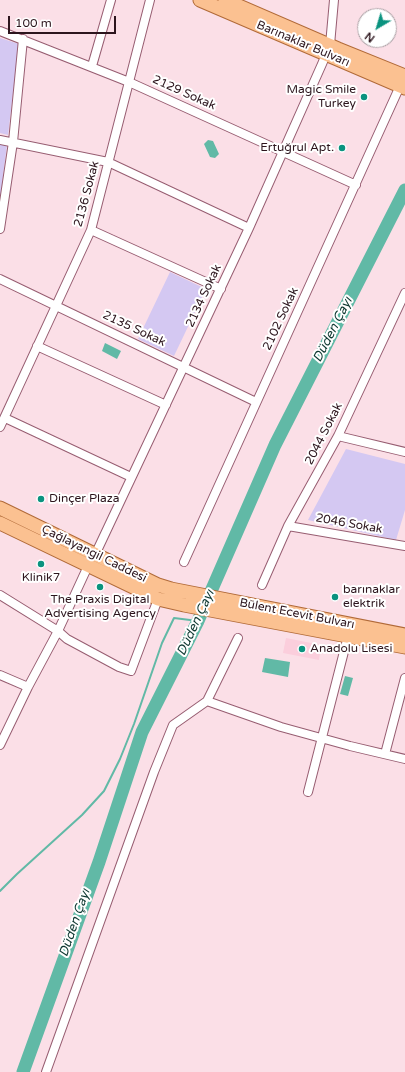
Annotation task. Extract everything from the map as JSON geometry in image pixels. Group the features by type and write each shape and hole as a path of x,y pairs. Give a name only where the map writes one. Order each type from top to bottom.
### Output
{"main road":[{"name":"Barınaklar Bulvarı","path":"200,0 328,49"},
{"name":"Barınaklar Bulvarı","path":"225,0 403,83"},
{"name":"Çağlayangil Caddesi","path":"0,508 158,599 184,605"},
{"name":"Çağlayangil Caddesi","path":"0,524 158,585 189,593"},
{"name":"Bülent Ecevit Bulvarı","path":"189,593 235,608 348,636 405,647"},
{"name":"Bülent Ecevit Bulvarı","path":"184,605 235,608 405,635"}],"street":[{"path":"92,66 111,0"},
{"name":"2136 Sokak","path":"0,427 91,230 150,0"},
{"name":"2134 Sokak","path":"0,745 28,687 58,631 132,477 221,289 284,151 328,49 334,0"},
{"name":"2129 Sokak","path":"0,31 92,66 129,82 284,151 356,185"},
{"path":"0,229 13,142 23,39"},
{"name":"2102 Sokak","path":"184,562 403,83"},
{"path":"0,140 108,162 249,228"},
{"path":"91,230 221,289"},
{"name":"2135 Sokak","path":"0,279 184,366 256,402"},
{"name":"2044 Sokak","path":"262,585 288,526 338,436 405,293"},
{"path":"38,346 166,405"},
{"path":"5,418 132,477"},
{"path":"338,436 405,452"},
{"name":"2046 Sokak","path":"288,526 405,546"},
{"path":"0,596 58,631 67,639 119,667 131,671 158,599"},
{"path":"308,792 348,636"},
{"path":"46,1072 154,772 173,725 206,700 238,638"},
{"path":"0,675 28,687"},
{"path":"385,754 405,678"},
{"path":"206,700 281,727 405,759"}],"shaded area":[{"path":"0,38 19,44 8,135 0,133"},
{"path":"208,140 213,141 219,154 215,158 210,157 204,144"},
{"path":"0,144 7,145 0,200"},
{"path":"170,272 206,289 174,356 138,339"},
{"path":"105,343 121,351 117,359 102,351"},
{"path":"346,449 405,464 405,510 396,540 308,520"},
{"name":"Anadolu Lisesi","path":"286,638 321,645 319,660 283,653"},
{"path":"265,658 290,662 288,677 262,672"},
{"path":"345,676 353,678 348,696 340,694"}],"waterway":[{"name":"Düden Çayı","path":"23,1072 99,862 142,732 198,621 275,445 405,190"},
{"path":"0,891 82,815 104,791 120,759 134,724 162,643 174,618 198,621"}],"place":[{"name":"Magic Smile Turkey","path":"364,97"},
{"name":"Ertuğrul Apt.","path":"342,148"},
{"name":"Dinçer Plaza","path":"41,499"},
{"name":"Klinik7","path":"41,564"},
{"name":"The Praxis Digital Advertising Agency","path":"100,587"},
{"name":"barınaklar elektrik","path":"335,597"},
{"name":"Anadolu Lisesi","path":"302,649"}]}
